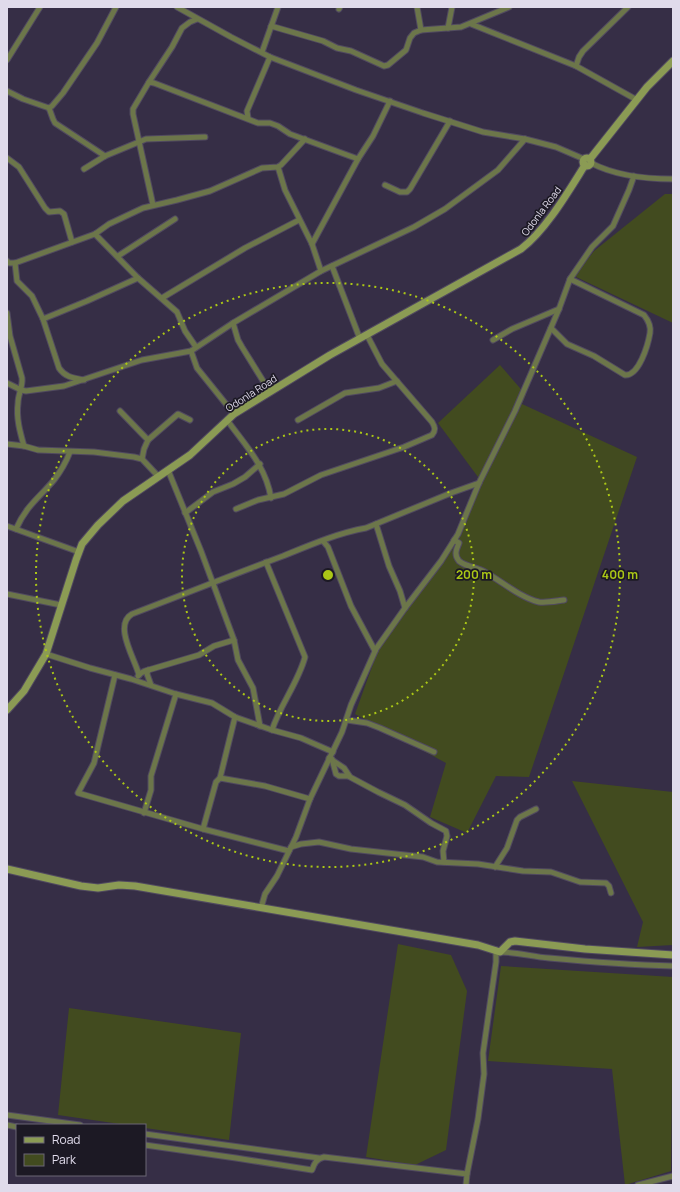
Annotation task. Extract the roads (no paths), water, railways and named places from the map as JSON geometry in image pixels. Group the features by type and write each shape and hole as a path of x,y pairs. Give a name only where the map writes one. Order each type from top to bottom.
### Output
{"street":[{"path":"7,60 40,7"},
{"path":"50,108 63,93 97,43 116,7"},
{"path":"177,7 270,57 390,101 483,132 525,139 556,147 616,172 634,176 673,179"},
{"path":"262,52 278,7"},
{"path":"417,7 421,30"},
{"path":"448,28 452,7"},
{"path":"271,26 323,41 337,48 351,51 384,66 388,65 406,50 410,38 414,33 421,30 455,28 470,24 509,7"},
{"path":"576,66 583,51 628,7"},
{"path":"153,205 138,142 133,109 172,47 182,28 190,22 198,19"},
{"path":"470,24 576,66 636,100"},
{"path":"248,118 247,111 270,57"},
{"name":"Odonla Road","path":"7,710 24,691 46,654 82,544 98,525 123,501 190,455 234,414 364,337 528,244 546,222 587,161 647,87 673,61"},
{"path":"149,82 258,123 278,126 290,134 358,159"},
{"path":"7,91 23,99 50,108"},
{"path":"312,244 358,159 373,136 390,101"},
{"path":"50,108 55,123 105,156"},
{"path":"239,115 247,111"},
{"path":"385,185 400,192 406,192 410,189 450,121"},
{"path":"84,168 105,156 138,142 146,140 205,137"},
{"path":"7,260 15,263 95,234 119,218 143,208 210,190 262,168 278,167 305,139"},
{"path":"7,383 20,390 26,391 64,386 142,360 191,351 233,323 321,271 414,227 445,209 498,170 525,139"},
{"path":"7,158 20,167 45,208 50,212 60,211 64,214 72,242"},
{"path":"278,167 285,190 312,244 321,271"},
{"path":"261,908 265,894 277,876 296,837 310,800 331,758 347,720 351,705 375,651 405,608 441,561 458,534 479,483 515,411 559,309 570,279 592,247 613,226 634,176"},
{"path":"118,256 174,219"},
{"path":"162,298 251,245 299,220"},
{"path":"95,234 138,278 178,314 185,330 196,347"},
{"path":"15,263 17,281 32,296 43,319 59,368 62,373 68,377 85,380"},
{"path":"236,509 258,500 284,494 321,475 404,447 432,435 434,432 435,427 432,422 382,364 364,337 332,266"},
{"path":"43,319 138,278"},
{"path":"551,328 567,344 594,356 625,375 635,371 643,356 650,333 649,323 644,315 570,279"},
{"path":"493,340 512,329 559,309"},
{"path":"7,313 10,336 22,378 18,398 18,413 24,446"},
{"path":"233,323 238,340 270,392"},
{"path":"191,351 197,368 234,414"},
{"path":"298,420 345,393 379,388 397,381"},
{"path":"120,411 148,440"},
{"path":"142,459 148,440 178,414 190,420"},
{"path":"227,420 260,464 268,482 271,498"},
{"path":"7,444 24,446 38,450 94,452 142,459 158,476"},
{"path":"16,530 20,519 28,507 55,479 63,468 70,452"},
{"path":"185,513 213,492 233,484 260,464"},
{"path":"168,470 234,640 238,660 252,684 260,726"},
{"path":"138,678 136,664 124,632 125,622 128,617 212,582 323,541 376,524 479,483"},
{"path":"376,524 405,608"},
{"path":"7,526 79,552"},
{"path":"454,540 459,543 455,552 460,561 485,571 527,598 540,602 564,600"},
{"path":"323,541 328,547 351,606 375,651"},
{"path":"266,562 305,656 288,698 276,719 272,730"},
{"path":"7,594 61,605"},
{"path":"138,678 147,670 199,655 214,646 234,640"},
{"path":"46,654 115,675 138,678 151,685 176,694 212,703 235,717 301,738 333,752"},
{"path":"136,664 147,670"},
{"path":"147,670 151,685"},
{"path":"115,675 94,763 78,793 203,829 290,849 301,844 319,842 351,849 423,857 438,862 478,864 523,872 551,872 580,882 606,883 609,886 611,893"},
{"path":"144,813 151,790 152,776 176,694"},
{"path":"203,829 216,782 220,778 235,717"},
{"path":"347,720 367,723 434,752"},
{"path":"331,758 344,768 348,776"},
{"path":"331,758 336,774 339,776 348,776 405,805 431,823 446,831 447,836 443,851 444,862"},
{"path":"220,778 265,786 310,800"},
{"path":"495,867 507,848 517,820 536,809"},
{"path":"296,837 301,844"},
{"path":"7,869 81,886 98,888 119,885 130,886 478,945 498,951 532,957 590,962 673,966"},
{"path":"466,1185 478,1120 484,1074 483,1053 498,951 510,942 516,942 585,949 673,955"},
{"path":"7,1116 72,1124"},
{"path":"146,1134 318,1158 324,1157 467,1174"},
{"path":"146,1145 312,1170 318,1158"},
{"path":"638,1185 673,1176"}]}
